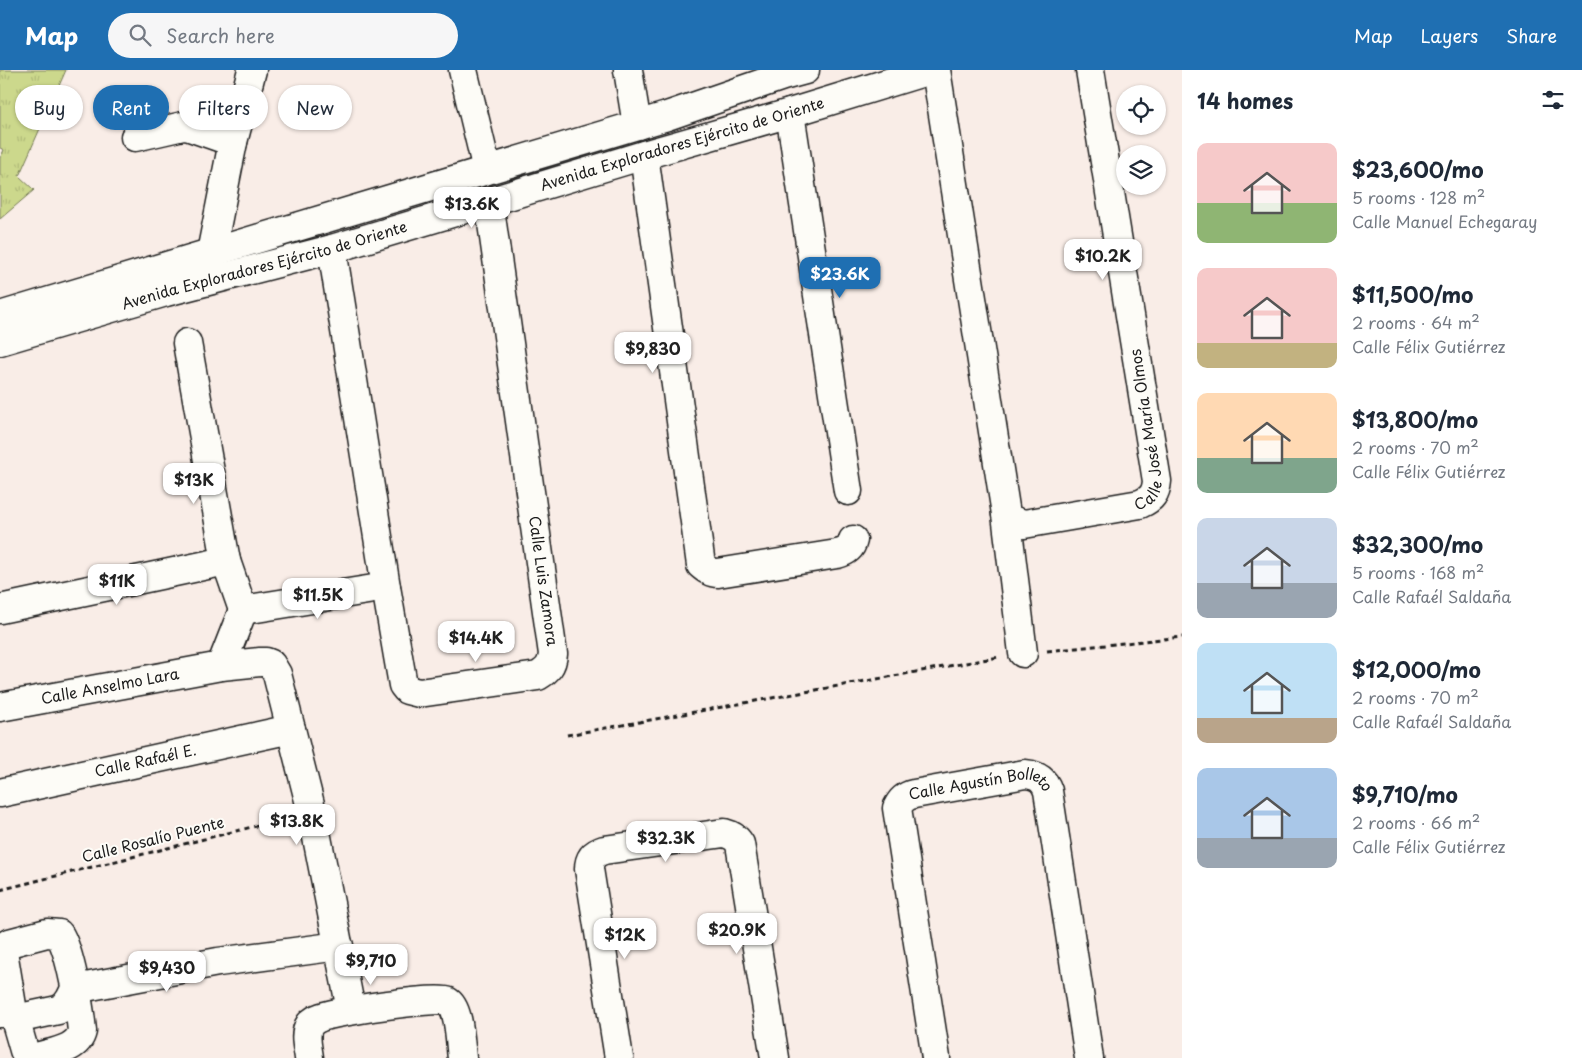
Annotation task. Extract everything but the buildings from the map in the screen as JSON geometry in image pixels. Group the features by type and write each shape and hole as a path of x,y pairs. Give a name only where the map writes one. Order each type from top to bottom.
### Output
{"street":[{"path":"211,253 233,142 252,70"},
{"path":"463,70 487,170"},
{"path":"628,70 637,125"},
{"name":"Avenida Exploradores Ejército de Oriente","path":"7,327 166,292 332,249 644,155 790,114 930,70"},
{"path":"936,70 1006,514 1023,653"},
{"name":"Calle José María Olmos","path":"1006,514 1011,520 1024,524 1112,509 1140,504 1154,495 1156,488 1157,481 1090,70"},
{"name":"Avenida Exploradores Ejército de Oriente","path":"7,327 211,253 667,116 790,72"},
{"path":"790,114 848,491"},
{"path":"135,137 183,126 233,142"},
{"path":"644,155 702,566 706,570 718,573 837,554 848,550 853,540"},
{"name":"Calle Luis Zamora","path":"332,249 403,685 407,690 419,694 538,676 550,667 553,654 489,202"},
{"path":"186,343 226,561 243,610 221,666"},
{"path":"0,609 226,561"},
{"path":"243,610 386,588"},
{"name":"Calle Anselmo Lara","path":"0,707 221,666 260,662 271,664 277,674 291,728"},
{"path":"291,728 312,812 351,1010"},
{"name":"Calle Rafaél E.","path":"0,793 291,728"},
{"name":"Calle Agustín Bolleto","path":"936,1058 897,808 900,801 906,796 1025,774 1041,778 1046,784 1048,791 1089,1058"},
{"path":"619,1058 589,863 596,852 604,850 724,833 737,838 740,844 775,1058"},
{"path":"47,933 59,934 65,945 75,989 82,1031 81,1037 69,1048 37,1057 26,1055 7,1013 3,956 5,946 9,943 47,933"},
{"path":"75,989 218,962 339,946"},
{"path":"7,1013 25,1017 58,1010 65,1006 75,989"},
{"path":"309,1058 306,1039 309,1025 320,1017 351,1010 432,999 446,1001 452,1006 456,1014 462,1058"}],"path":[{"path":"567,735 1023,653 1182,637"},
{"name":"Calle Rosalío Puente","path":"0,890 312,812"}],"green space":[{"path":"0,70 66,70 59,85 15,85 15,130 39,130 19,176 34,190 0,219 0,158 4,150 0,148"}]}
